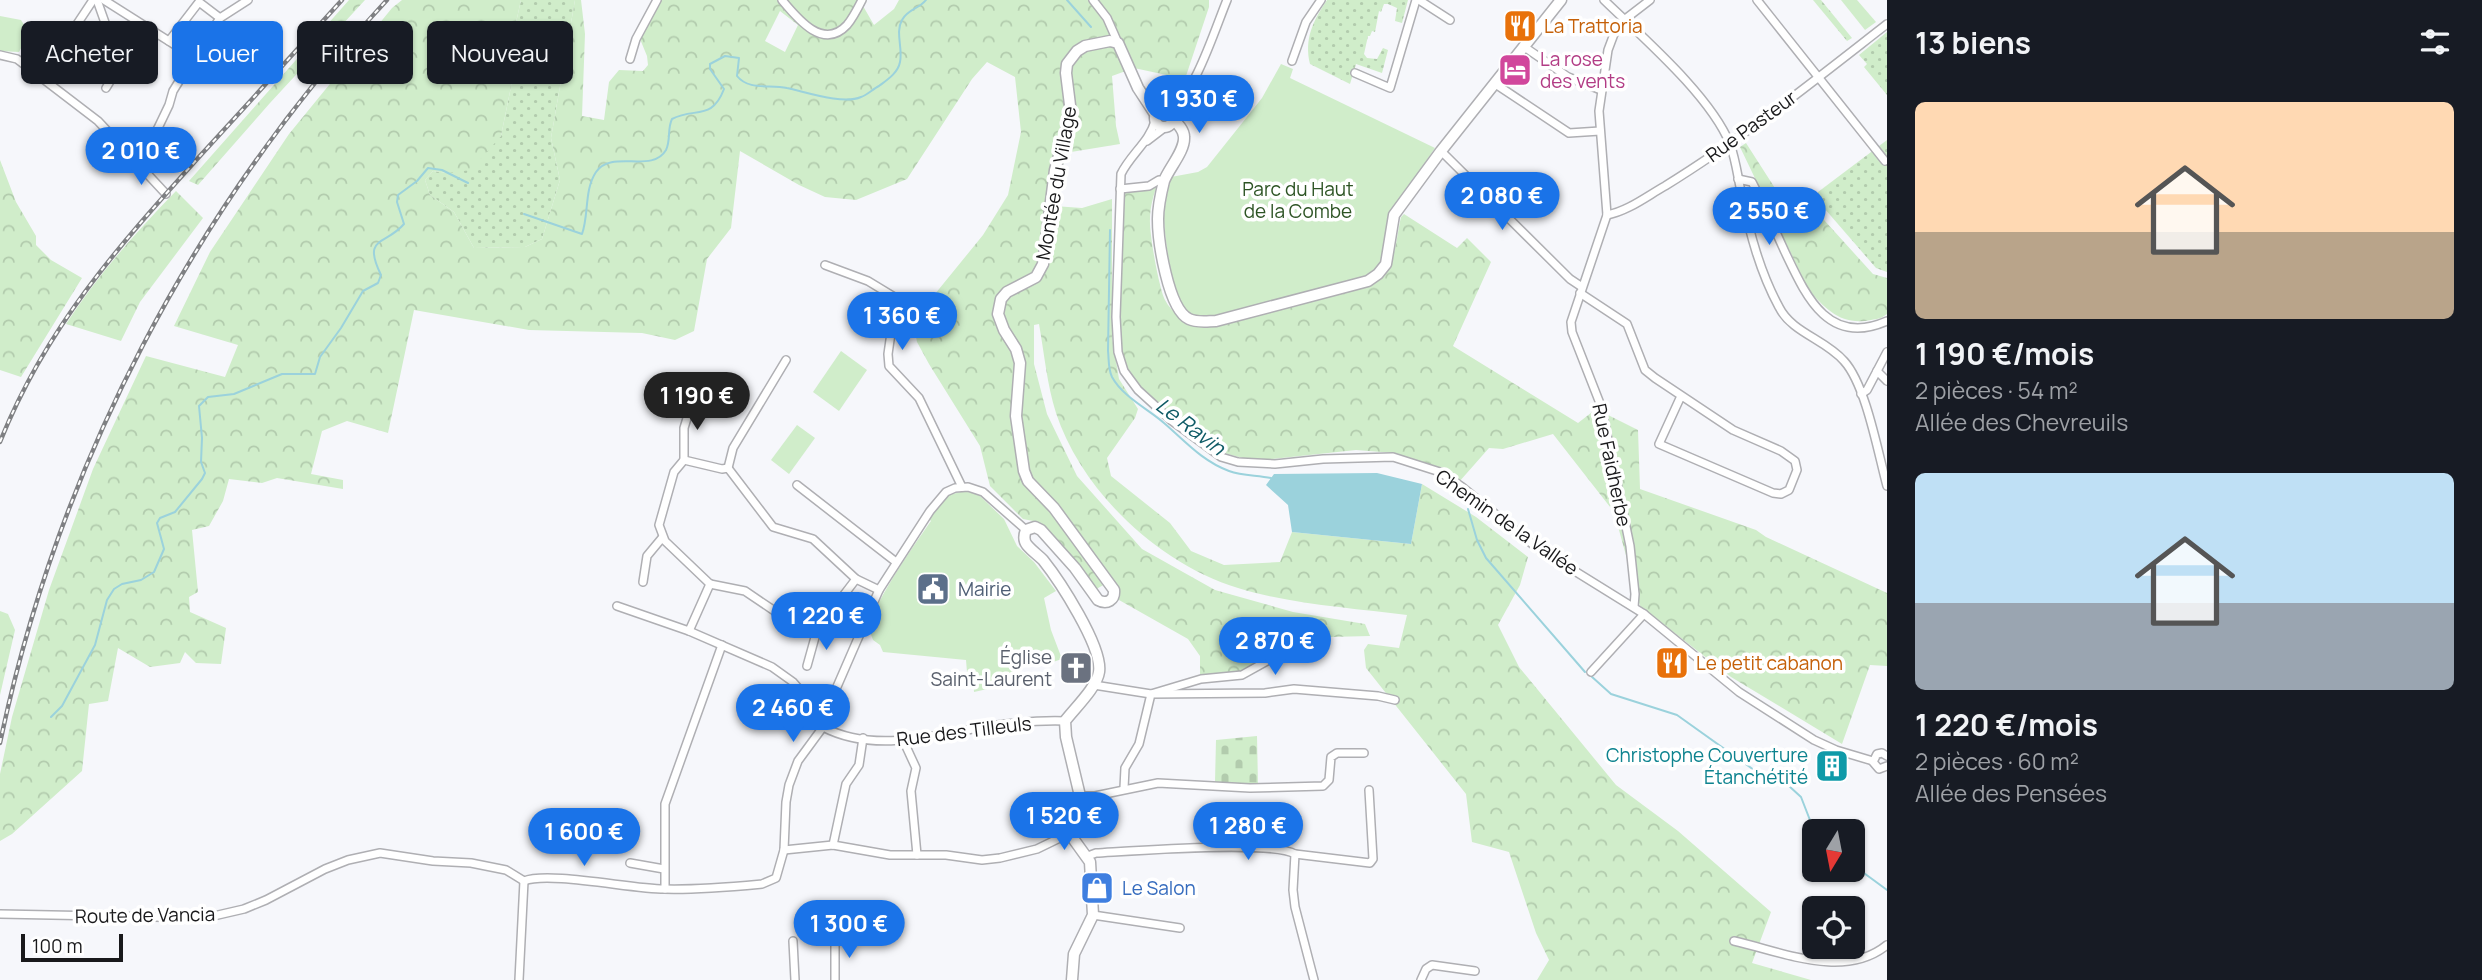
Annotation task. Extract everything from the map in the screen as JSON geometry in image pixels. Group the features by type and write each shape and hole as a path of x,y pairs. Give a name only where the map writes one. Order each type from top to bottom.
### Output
{"main road":[{"path":"1118,43 1132,76 1145,97 1180,137 1176,157 1164,181 1158,221 1173,300 1189,319 1201,322 1216,321 1353,285 1378,274 1386,264 1394,215 1441,151 1561,0"},
{"name":"Montée du Village","path":"1026,530 1035,527 1041,530 1066,557 1098,600 1106,603 1113,598 1114,590 1105,576 1054,508 1028,481 1019,446 1016,416 1020,363 998,314 1001,299 1007,292 1036,276 1043,264 1055,170 1071,113 1067,64 1071,57 1085,46 1102,41 1118,43"},
{"path":"1026,530 1024,539 1027,545 1053,574 1088,633 1100,667 1094,685 1065,721 1080,796 1069,827 1072,838 1088,856 1093,915 1074,954 1072,980"}],"street":[{"path":"81,21 95,0"},
{"path":"95,0 120,65 106,88"},
{"path":"104,0 172,43"},
{"path":"218,21 248,0"},
{"path":"630,59 636,39 657,0"},
{"path":"782,0 802,25 813,32 825,33 837,32 846,26 862,0"},
{"path":"1093,0 1107,18 1118,43"},
{"name":"Chemin de la Vallée","path":"1227,0 1198,72 1182,99 1138,148 1121,174 1118,352 1124,371 1138,390 1172,421 1221,457 1238,462 1275,464 1323,459 1393,457 1440,472 1536,547 1644,614 1739,692 1814,740 1873,761 1874,766 1879,769 1887,766"},
{"path":"1292,61 1306,22 1321,0"},
{"path":"1355,73 1390,88 1418,0 1450,20"},
{"path":"1604,0 1681,76 1710,111 1730,144 1760,267 1781,311 1795,326 1824,343 1846,363 1861,394 1887,486"},
{"path":"1607,215 1600,131 1601,90 1608,50 1614,34 1625,20 1650,0"},
{"path":"1757,0 1885,161"},
{"path":"169,41 200,1 220,18"},
{"name":"Rue Pasteur","path":"1607,215 1615,214 1636,203 1730,144 1887,24"},
{"path":"1523,46 1568,77 1601,90"},
{"path":"0,55 21,61"},
{"path":"1494,83 1569,133 1600,131"},
{"path":"51,84 99,121 166,194"},
{"path":"137,161 158,128 177,84"},
{"path":"1441,151 1581,290 1627,324 1645,370 1733,430 1781,451 1795,461 1797,470 1790,490 1782,494 1773,493 1659,444 1681,396"},
{"path":"1738,179 1752,182 1801,286 1818,310 1846,327 1873,327 1887,321"},
{"path":"1120,188 1149,186 1159,180 1164,181"},
{"name":"Rue Faidherbe","path":"1607,215 1572,316 1572,332 1601,406 1630,546 1634,607"},
{"path":"825,265 869,282 896,298 888,354 889,366 919,398 962,487"},
{"path":"1861,394 1867,390 1887,352"},
{"path":"728,468 733,448 786,360"},
{"path":"1877,371 1887,381"},
{"path":"692,402 684,428 684,460 674,472 659,525 662,538 710,584 745,591 779,614 817,630"},
{"path":"684,460 728,468 773,527 813,539 856,579 879,590"},
{"path":"797,485 896,562"},
{"path":"519,980 524,881 533,877 664,890 762,884 776,878 784,850 789,785 798,761 823,727 826,712 879,590 942,497 955,488 968,486 983,492 1026,530"},
{"path":"643,582 647,556 662,538"},
{"path":"807,666 817,630 856,579"},
{"path":"689,631 710,584"},
{"path":"617,606 689,631 781,672 815,707 826,712"},
{"path":"1591,672 1644,614"},
{"path":"664,890 665,804 722,645"},
{"path":"1151,694 1201,679 1242,675 1283,652"},
{"path":"1094,685 1151,694 1265,694 1294,689 1378,696 1395,700"},
{"path":"1124,789 1125,768 1139,744 1151,694"},
{"name":"Rue des Tilleuls","path":"823,727 842,735 905,742 997,725 1065,721"},
{"path":"833,845 846,784 859,765 863,738"},
{"path":"905,742 916,768 911,790 917,855"},
{"path":"1873,761 1877,754 1886,755 1887,744"},
{"path":"1080,796 1095,796 1158,783 1250,788 1323,786 1329,780 1331,757 1336,754 1364,753"},
{"path":"1088,856 1096,853 1271,848 1295,854 1370,863 1373,859 1369,790"},
{"path":"784,850 833,845 890,855 946,855 982,860 1037,849 1070,832"},
{"name":"Route de Vancia","path":"0,914 205,918 244,909 324,869 380,853 483,865 506,870 524,881"},
{"path":"1295,854 1295,907 1314,980"},
{"path":"630,863 664,869"},
{"path":"1093,915 1180,928"},
{"path":"793,941 795,980"},
{"path":"835,941 835,980"},
{"path":"1734,941 1834,967 1870,960 1887,945"},
{"path":"1421,980 1426,969 1432,965 1475,971"}],"green space":[{"path":"349,0 365,0 346,21 330,21"},
{"path":"402,0 521,0 516,21 427,21 427,84 512,84 501,136 471,170 448,173 433,171 425,180 430,195 454,212 474,248 525,247 542,239 560,180 551,138 560,84 573,84 571,21 575,0 581,0 585,34 582,116 604,120 609,82 619,70 643,71 648,65 640,39 658,0 867,0 863,6 874,25 894,9 899,0 1209,0 1185,79 1134,68 1112,76 1120,144 1071,152 1061,168 1054,206 1082,208 1112,199 1112,337 1119,379 1138,409 1135,418 1107,458 1111,476 1170,523 1191,551 1224,565 1280,562 1292,532 1411,544 1422,484 1476,517 1528,557 1520,585 1498,625 1519,667 1616,785 1678,831 1771,912 1752,963 1811,980 1537,980 1549,960 1536,933 1509,852 1472,842 1466,794 1366,668 1364,650 1368,644 1399,648 1407,615 1300,602 1238,588 1180,562 1153,543 1104,497 1068,442 1053,402 1039,324 1034,325 1034,364 1047,414 1077,476 1142,549 1215,590 1293,612 1365,624 1370,636 1290,638 1243,671 1200,675 1200,656 1188,639 1119,600 1119,587 1112,580 1093,591 1079,565 1061,544 1033,521 1023,519 990,486 980,446 917,342 913,321 983,235 1008,195 1021,132 1015,77 987,62 972,79 907,179 856,200 825,197 740,151 731,228 707,259 694,331 675,340 642,333 529,330 414,310 388,433 347,421 322,431 311,474 343,480 343,489 277,478 262,483 229,479 223,501 209,526 192,530 198,592 189,597 190,612 226,628 221,664 196,663 185,652 180,663 150,667 118,648 108,701 89,704 82,771 12,834 0,841 0,774 12,717 49,590 93,469 146,356 225,377 238,345 174,326 210,252 289,134 330,84 413,84 413,21 381,21","holes":["780,11 798,25 785,52 765,41"]},
{"path":"521,0 575,0 571,21 516,21"},
{"path":"1327,0 1408,0 1402,23 1395,21 1397,8 1384,4 1381,12 1379,11 1375,32 1372,31 1368,36 1364,54 1367,58 1377,59 1383,48 1388,50 1382,73 1356,64 1350,84 1310,64 1309,38"},
{"path":"1813,0 1821,0 1852,38 1847,41"},
{"path":"1841,0 1857,0 1876,22 1865,30"},
{"path":"0,16 21,20 19,52 0,51"},
{"path":"1887,32 1887,95 1864,67 1867,64 1859,55"},
{"path":"297,59 297,74 198,185 189,181 275,84 283,84 283,75"},
{"name":"Parc du Haut de la Combe","path":"1281,64 1293,69 1290,78 1435,148 1391,213 1383,263 1372,274 1350,283 1207,317 1190,315 1184,309 1174,285 1168,253 1164,216 1171,177 1198,172 1207,167 1262,98"},
{"path":"512,84 560,84 551,138 560,180 542,239 525,247 474,248 454,212 430,195 425,180 433,171 448,173 501,136"},
{"path":"1887,140 1887,272 1876,268 1818,201 1818,192"},
{"path":"1746,143 1780,196 1805,199 1873,274 1887,278 1887,314 1878,319 1851,321 1828,310 1808,289 1740,147"},
{"path":"0,160 16,202 36,236 36,245 51,260 82,278 21,377 0,370"},
{"path":"1158,182 1151,205 1150,226 1163,294 1175,313 1198,326 1369,286 1385,273 1389,265 1404,214 1457,248 1467,238 1491,262 1453,346 1578,423 1596,409 1638,430 1640,489 1756,530 1887,593 1887,666 1870,665 1842,744 1731,677 1640,606 1614,512 1553,434 1503,449 1489,448 1459,482 1394,453 1356,450 1254,461 1224,453 1160,406 1141,388 1128,370 1119,350 1117,317 1121,193 1150,188"},
{"path":"176,191 203,218 140,302 121,341 66,324 118,255"},
{"path":"841,351 867,370 839,411 813,392"},
{"path":"797,425 815,438 789,474 771,460"},
{"path":"964,491 979,495 1004,519 1017,546 1034,562 1056,591 1044,598 1051,630 1062,659 1050,663 1037,657 1020,658 1013,666 1014,683 974,692 973,677 967,672 966,660 883,652 880,645 873,640 870,629 872,619 895,574 931,521 928,518 949,495"},
{"path":"0,611 8,614 15,630 0,695"},
{"path":"1257,736 1258,785 1215,782 1216,740"}],"water":[{"path":"1377,473 1422,484 1411,544 1292,532 1288,505 1266,485 1274,474"}],"waterway":[{"path":"524,214 582,234 588,195 596,172 603,165 612,162 642,161 660,157 666,150 672,119 702,112 719,99 724,89 710,69 710,64 725,56 739,58 737,76 747,84 787,88 835,99 863,96 897,70 901,57 899,35 902,20 926,0"},
{"path":"1067,0 1091,27"},
{"path":"51,717 62,706 95,645 107,600 114,589 122,584 141,580 154,572 164,549 157,523 160,518 175,512 205,473 201,462 199,406 208,397 234,394 282,374 315,374 320,357 363,291 378,283 381,275 376,263 375,248 404,224 397,202 398,195 417,181 428,168 442,170 468,183"},
{"name":"Le Ravin","path":"1110,230 1108,351 1112,377 1129,397 1210,462 1234,473 1271,478"},
{"name":"Le Ravin","path":"1468,509 1477,540 1486,558 1585,672"},
{"name":"Le Ravin","path":"1591,676 1611,694 1677,715 1754,770 1789,786 1801,797 1810,819"},
{"name":"Le Ravin","path":"1866,875 1887,890"}],"railway":[{"path":"0,442 18,400 39,362 86,290 169,191 342,0"},
{"path":"0,743 25,640 58,539 97,441 143,345 195,253 253,164 317,80 387,0"}],"place":[{"name":"La Trattoria","path":"1520,26"},
{"name":"La rose des vents","path":"1515,70"},
{"name":"Mairie","path":"933,589"},
{"name":"Le petit cabanon","path":"1672,663"},
{"name":"Église Saint-Laurent","path":"1076,668"},
{"name":"Christophe Couverture Étanchétité","path":"1832,766"},
{"name":"Le Salon","path":"1097,888"}]}
